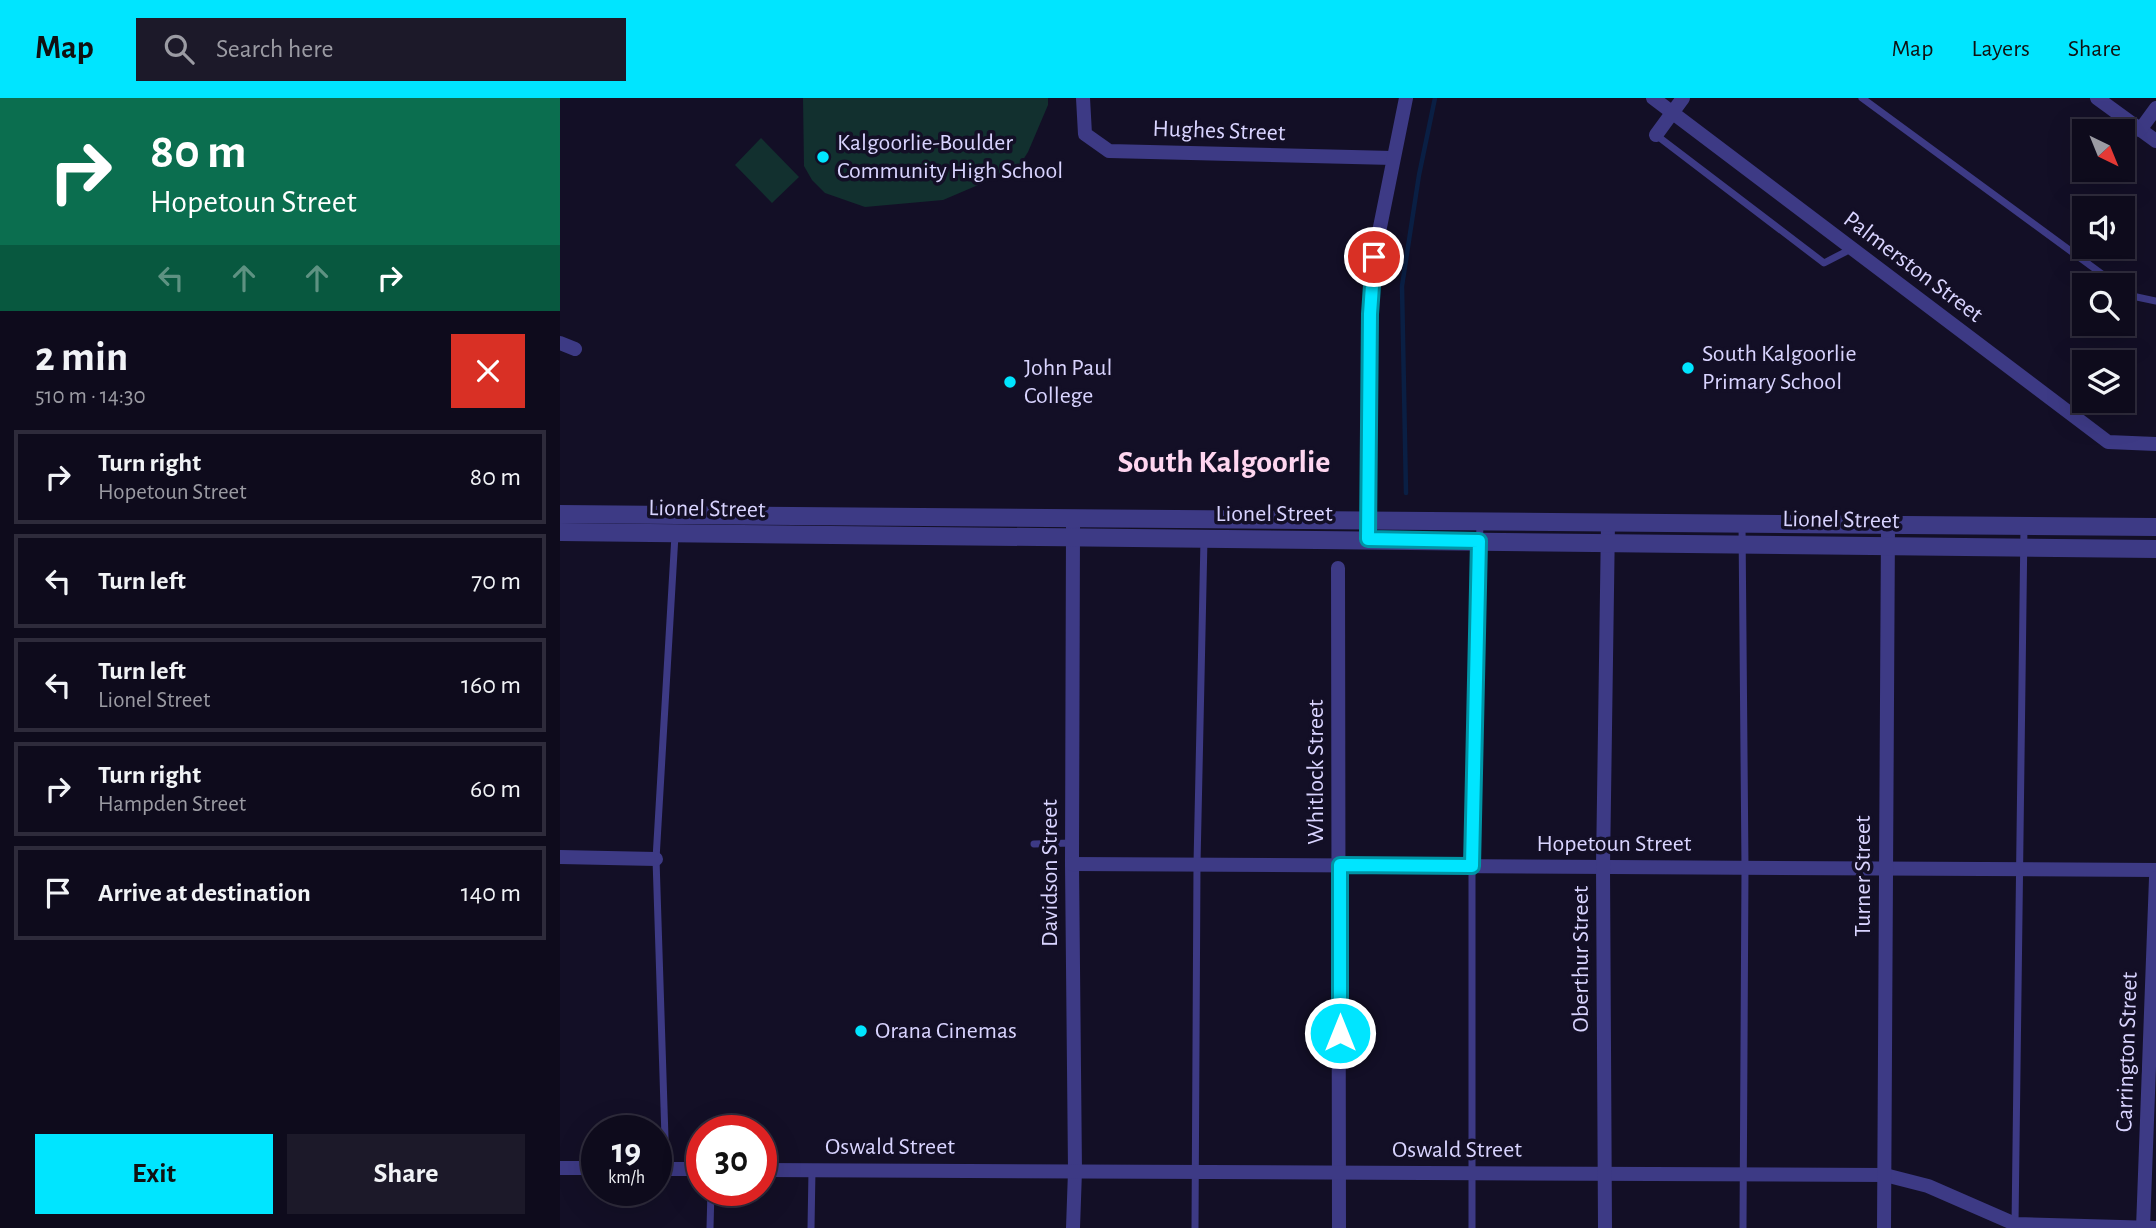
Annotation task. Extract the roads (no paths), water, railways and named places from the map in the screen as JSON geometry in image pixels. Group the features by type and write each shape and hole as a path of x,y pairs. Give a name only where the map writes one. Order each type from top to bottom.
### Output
{"street":[{"name":"Hughes Street","path":"1083,98 1085,134 1109,151 1394,158"},
{"path":"1368,539 1374,257 1406,98"},
{"name":"Palmerston Street","path":"1653,98 2108,443 2156,444"},
{"path":"1656,135 1683,98"},
{"path":"2097,98 2156,141"},
{"path":"2140,130 2156,108"},
{"path":"560,343 575,349"},
{"name":"Lionel Street","path":"560,514 2156,527"},
{"name":"Davidson Street","path":"1073,518 1073,1228"},
{"name":"Oberthur Street","path":"1605,1228 1603,867 1608,523"},
{"name":"Turner Street","path":"1884,1228 1888,525"},
{"name":"Lionel Street","path":"560,532 2156,549"},
{"name":"Whitlock Street","path":"1338,568 1339,1228"},
{"path":"560,857 656,859"},
{"name":"Hopetoun Street","path":"1072,864 2156,870"},
{"name":"Carrington Street","path":"2143,1228 2156,878"},
{"path":"560,1168 581,1168"},
{"name":"Oswald Street","path":"777,1170 1885,1175 1928,1186 2015,1226 2156,1228"}],"lane":[{"path":"1863,98 2101,273"},
{"path":"1656,135 1824,264 1851,249"},
{"path":"2135,296 2156,300"},
{"path":"1472,1228 1472,866 1480,522"},
{"path":"1742,523 1745,868 1743,1228"},
{"path":"2015,1226 2024,526"},
{"path":"660,1115 656,859 675,534"},
{"path":"1195,1228 1197,864 1204,538"},
{"path":"1034,844 1072,844"},
{"path":"811,1228 812,1170"},
{"path":"710,1228 711,1206"}],"waterway":[{"path":"1406,493 1402,286 1419,175 1435,98"}],"place":[{"name":"Kalgoorlie-Boulder Community High School","path":"823,157"},
{"name":"South Kalgoorlie Primary School","path":"1688,368"},
{"name":"John Paul College","path":"1010,382"},
{"name":"Orana Cinemas","path":"861,1031"}],"district":[{"name":"South Kalgoorlie","path":"1224,462"}]}
